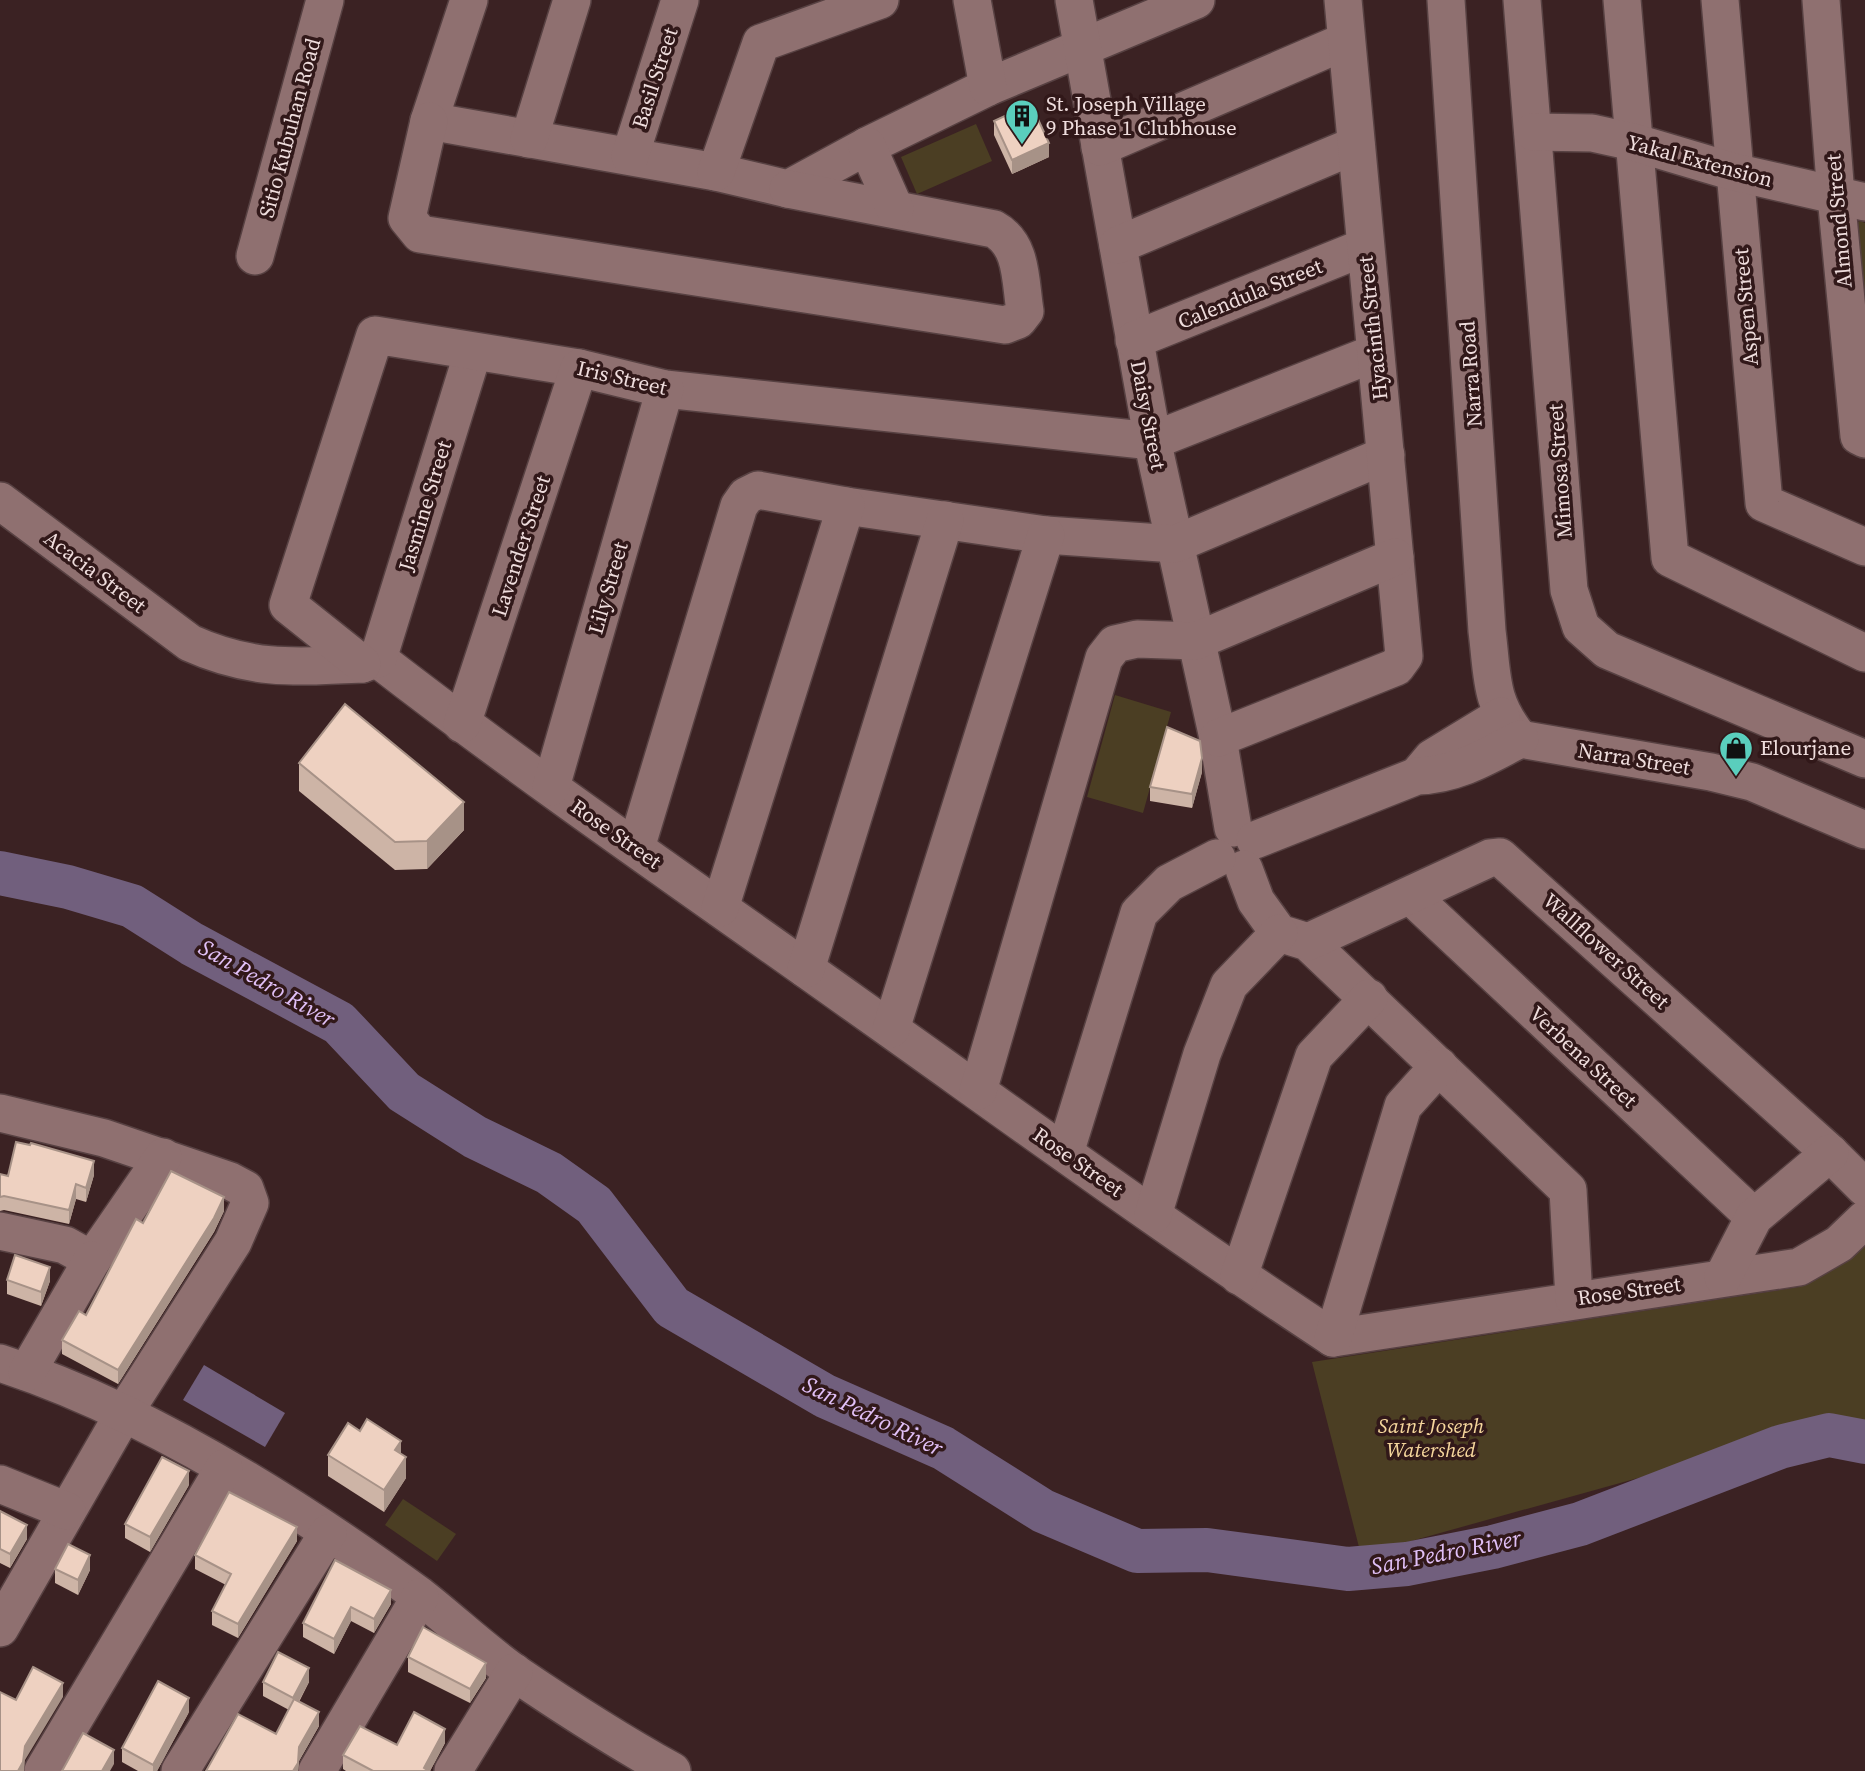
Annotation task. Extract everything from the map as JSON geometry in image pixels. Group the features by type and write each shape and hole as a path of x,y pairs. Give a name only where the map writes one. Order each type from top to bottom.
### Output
{"street":[{"name":"Sitio Kubuhan Road","path":"255,256 325,0"},
{"path":"429,121 716,172 788,189 994,229 1008,236 1015,249 1024,310 1017,320 1005,326 420,234 407,218 429,121 469,0"},
{"path":"530,139 572,0"},
{"name":"Basil Street","path":"630,156 680,0"},
{"path":"716,172 761,43 880,0"},
{"path":"972,0 988,86"},
{"name":"Daisy Street","path":"1074,0 1152,441 1218,738 1237,849 1256,901 1294,938 1370,998 1568,1190 1574,1299"},
{"path":"788,189 988,86 1196,0"},
{"name":"Hyacinth Street","path":"1218,738 1396,667 1404,656 1343,0"},
{"name":"Narra Road","path":"1446,0 1487,631 1495,696 1510,728"},
{"name":"Mimosa Street","path":"1522,0 1569,590 1581,627 1606,650 1861,747"},
{"path":"1622,0 1670,558 1865,653"},
{"name":"Aspen Street","path":"1720,0 1764,503 1865,547"},
{"name":"Almond Street","path":"1821,0 1850,199 1859,436 1865,439"},
{"path":"1100,147 1346,41"},
{"name":"Yakal Extension","path":"1533,132 1592,133 1633,142 1734,173 1850,199"},
{"path":"1118,245 1356,145"},
{"path":"867,146 895,209"},
{"name":"Calendula Street","path":"1134,340 1365,247"},
{"name":"Iris Street","path":"288,605 375,335 579,368 665,389 1152,441"},
{"name":"Jasmine Street","path":"370,662 473,352"},
{"path":"1152,441 1375,353"},
{"name":"Lavender Street","path":"462,724 579,368"},
{"name":"Lily Street","path":"551,787 665,389"},
{"path":"636,848 739,506 746,496 758,490 846,506 1046,535 1175,544 1386,455"},
{"name":"Acacia Street","path":"0,500 190,643 213,655 276,668 370,662"},
{"path":"720,908 846,506"},
{"path":"806,969 945,520"},
{"path":"891,1029 1046,535"},
{"path":"978,1091 1104,658 1115,644 1137,639 1196,641 1395,557"},
{"name":"Rose Street","path":"288,605 462,724 1239,1276 1333,1338 1574,1299 1799,1267 1839,1244 1865,1219"},
{"path":"1065,1153 1139,913 1169,883 1237,849 1417,776 1432,758 1510,728"},
{"name":"Narra Street","path":"1510,728 1738,778 1865,830"},
{"name":"Wallflower Street","path":"1294,938 1411,896 1490,858 1500,858 1830,1153 1865,1188"},
{"name":"Verbena Street","path":"1411,896 1754,1217"},
{"path":"1153,1215 1202,1054 1230,985 1294,938"},
{"path":"1239,1276 1314,1056 1370,998"},
{"path":"1333,1338 1402,1106 1439,1066"},
{"path":"0,1113 60,1125 230,1181 245,1189 250,1203 233,1242 124,1413 0,1628"},
{"path":"1723,1277 1754,1217 1830,1153"},
{"path":"163,1157 13,1368 124,1413 224,1468 328,1533 420,1597 514,1672 672,1771"},
{"path":"0,1231 65,1245 92,1260"},
{"path":"43,1771 224,1468"},
{"path":"0,1484 67,1511"},
{"path":"180,1771 328,1533"},
{"path":"317,1771 420,1597"},
{"path":"454,1771 514,1672"}],"green space":[{"path":"976,124 992,161 917,194 901,157"},
{"path":"1860,221 1865,223 1865,420 1846,228"},
{"path":"1115,695 1171,712 1143,813 1087,797"},
{"name":"Saint Joseph Watershed","path":"1865,1231 1865,1430 1839,1422 1361,1555 1312,1362 1799,1287"},
{"path":"403,1499 456,1534 437,1561 385,1525"}],"shaded area":[{"path":"204,1365 285,1413 265,1447 183,1400"}],"building":[{"path":"1031,104 1049,143 1012,160 994,121"},
{"path":"345,704 464,802 427,841 395,842 299,763"},
{"path":"1167,727 1200,741 1202,758 1192,794 1150,787"},
{"path":"16,1142 31,1143 94,1161 86,1188 76,1184 69,1210 0,1197 0,1174 8,1176"},
{"path":"171,1171 224,1197 214,1218 118,1370 62,1340 79,1311 86,1315 136,1219 143,1223"},
{"path":"15,1255 50,1267 41,1292 7,1280"},
{"path":"367,1419 401,1441 395,1450 406,1457 384,1490 328,1455 348,1423 360,1431"},
{"path":"162,1457 189,1471 150,1537 125,1524"},
{"path":"229,1492 297,1527 238,1624 212,1611 231,1574 195,1555"},
{"path":"0,1511 27,1525 10,1554 0,1549"},
{"path":"68,1544 90,1555 78,1580 55,1569"},
{"path":"335,1560 391,1590 374,1619 351,1607 334,1639 303,1623"},
{"path":"423,1627 486,1663 470,1689 408,1657"},
{"path":"278,1652 309,1668 293,1698 263,1682"},
{"path":"33,1667 63,1683 25,1746 23,1762 18,1771 0,1771 0,1692 16,1700"},
{"path":"158,1681 189,1698 153,1765 122,1748"},
{"path":"294,1699 319,1712 299,1747 298,1763 293,1771 206,1771 238,1714 276,1734"},
{"path":"414,1712 445,1729 424,1768 429,1771 373,1771 343,1755 360,1726 397,1745"},
{"path":"83,1733 114,1750 102,1771 62,1771"}],"waterway":[{"name":"San Pedro River","path":"0,873 68,887 132,906 192,944 339,1023 404,1092 475,1137 549,1173 594,1205 672,1307 825,1396 943,1448 1043,1511 1137,1551 1207,1550 1348,1569 1407,1564 1493,1547 1580,1524 1780,1447 1829,1435 1865,1442"}],"place":[{"name":"St. Joseph Village 9 Phase 1 Clubhouse","path":"1022,146"},
{"name":"Elourjane","path":"1736,778"}]}
